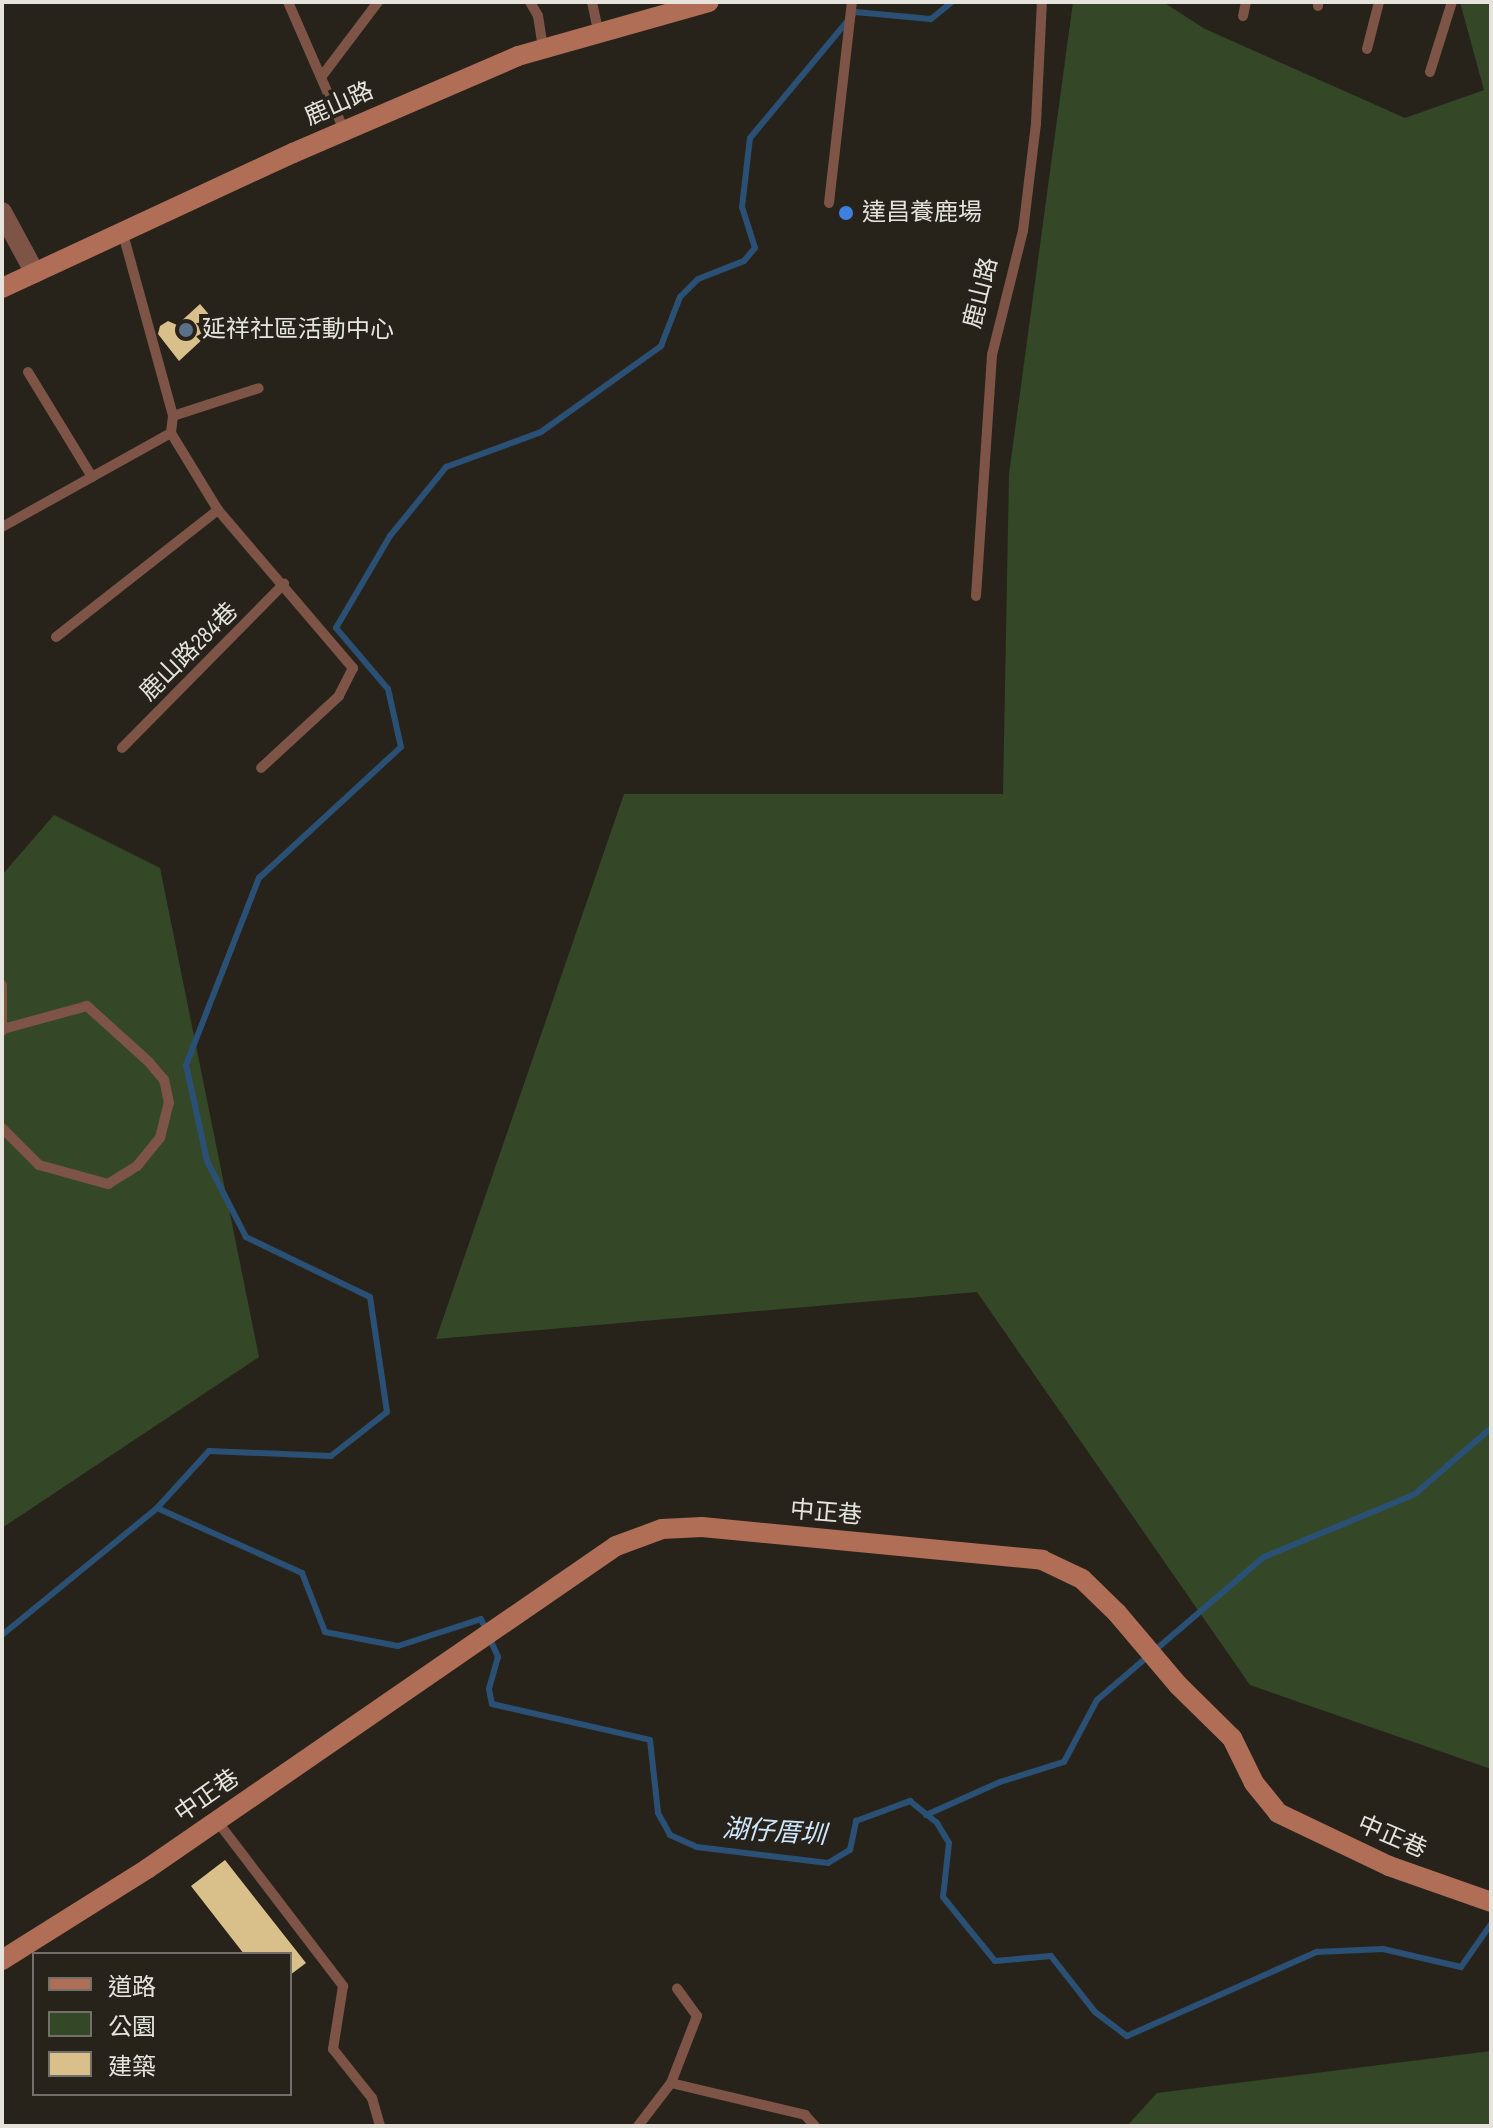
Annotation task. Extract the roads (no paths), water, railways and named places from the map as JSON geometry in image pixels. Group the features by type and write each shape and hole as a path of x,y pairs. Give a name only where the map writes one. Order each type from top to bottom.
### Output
{"street":[{"name":"鹿山路","path":"2,288 344,130 543,47 709,2"},
{"path":"2,212 35,273"},
{"name":"中正巷","path":"2,1960 217,1821 616,1546 662,1529 702,1527 1042,1560 1082,1579 1232,1738 1254,1783 1278,1813 1389,1866 1491,1902"}],"lane":[{"path":"288,2 344,130"},
{"path":"322,76 378,2"},
{"path":"530,2 538,16 543,47"},
{"path":"592,2 598,31"},
{"path":"829,203 852,2"},
{"name":"鹿山路","path":"976,596 992,355 1023,231 1036,123 1042,2"},
{"path":"1243,16 1246,2"},
{"path":"1367,49 1379,2"},
{"path":"1430,72 1452,2"},
{"path":"123,234 173,416 171,433 218,510 353,668 339,696 261,768"},
{"path":"28,372 92,477"},
{"path":"173,416 259,388"},
{"path":"2,527 171,433"},
{"path":"56,637 218,510"},
{"name":"鹿山路284巷","path":"122,748 284,584"},
{"path":"2,985 2,1030 87,1006 149,1062 164,1080 169,1103 160,1138 137,1166 108,1184 39,1165 2,1128"},
{"path":"217,1821 343,1986 333,2049 372,2098 380,2126"},
{"path":"638,2126 671,2083 697,2016 677,1988"},
{"path":"671,2083 804,2120 815,2126"}],"waterway":[{"path":"2,1635 157,1508 209,1451 331,1456 387,1412 370,1297 246,1237 207,1161 186,1065 259,878 401,747 388,689 336,628 390,536 446,467 541,432 661,346 680,297 698,279 744,261 755,248 742,207 750,138 855,12 931,19 952,2"},
{"path":"926,1815 1000,1782 1064,1762 1097,1700 1264,1557 1415,1494 1491,1428"},
{"name":"湖仔厝圳","path":"157,1508 302,1573 325,1632 398,1646 481,1619 498,1657 489,1689 492,1704 650,1740 658,1813 670,1835 697,1847 828,1863 850,1850 856,1821 910,1801 937,1823 949,1843 943,1897 995,1961 1051,1956 1095,2012 1127,2036 1317,1952 1383,1949 1461,1967 1491,1924"}],"place":[{"name":"達昌養鹿場","path":"846,213"},
{"name":"延祥社區活動中心","path":"186,330"}]}
